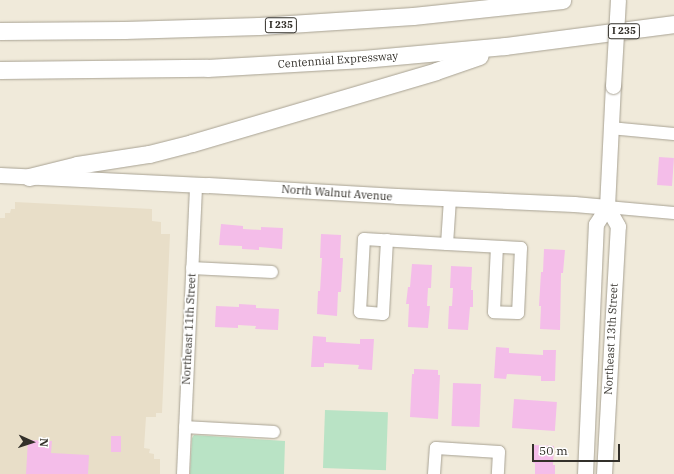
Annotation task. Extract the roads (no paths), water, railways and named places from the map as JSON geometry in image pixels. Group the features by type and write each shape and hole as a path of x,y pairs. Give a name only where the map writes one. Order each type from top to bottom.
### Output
{"highway":[{"name":"I 235","path":"0,30 124,30 258,26 413,16 562,0"},
{"name":"Centennial Expressway","path":"0,70 126,70 280,65 505,46 674,24"},
{"path":"29,178 77,165 149,154 186,145 436,71 505,46"}],"main road":[{"path":"607,207 618,0"},
{"name":"North Walnut Avenue","path":"0,175 29,178 196,185 450,199 574,204 607,207"},
{"name":"Northeast 13th Street","path":"585,474 596,224 607,207 618,226 604,474"},
{"path":"586,450 605,450"}],"street":[{"path":"610,128 674,134"},
{"name":"Northeast 11th Street","path":"182,474 196,185"},
{"path":"447,244 450,199"},
{"name":"North Walnut Avenue","path":"607,207 674,212"},
{"path":"387,240 383,314 360,312 364,239 387,240 497,247 521,248 518,313 494,312 497,247"},
{"path":"192,268 272,272"},
{"path":"185,427 274,432"},
{"path":"434,474 436,448 499,452 498,474"}]}
